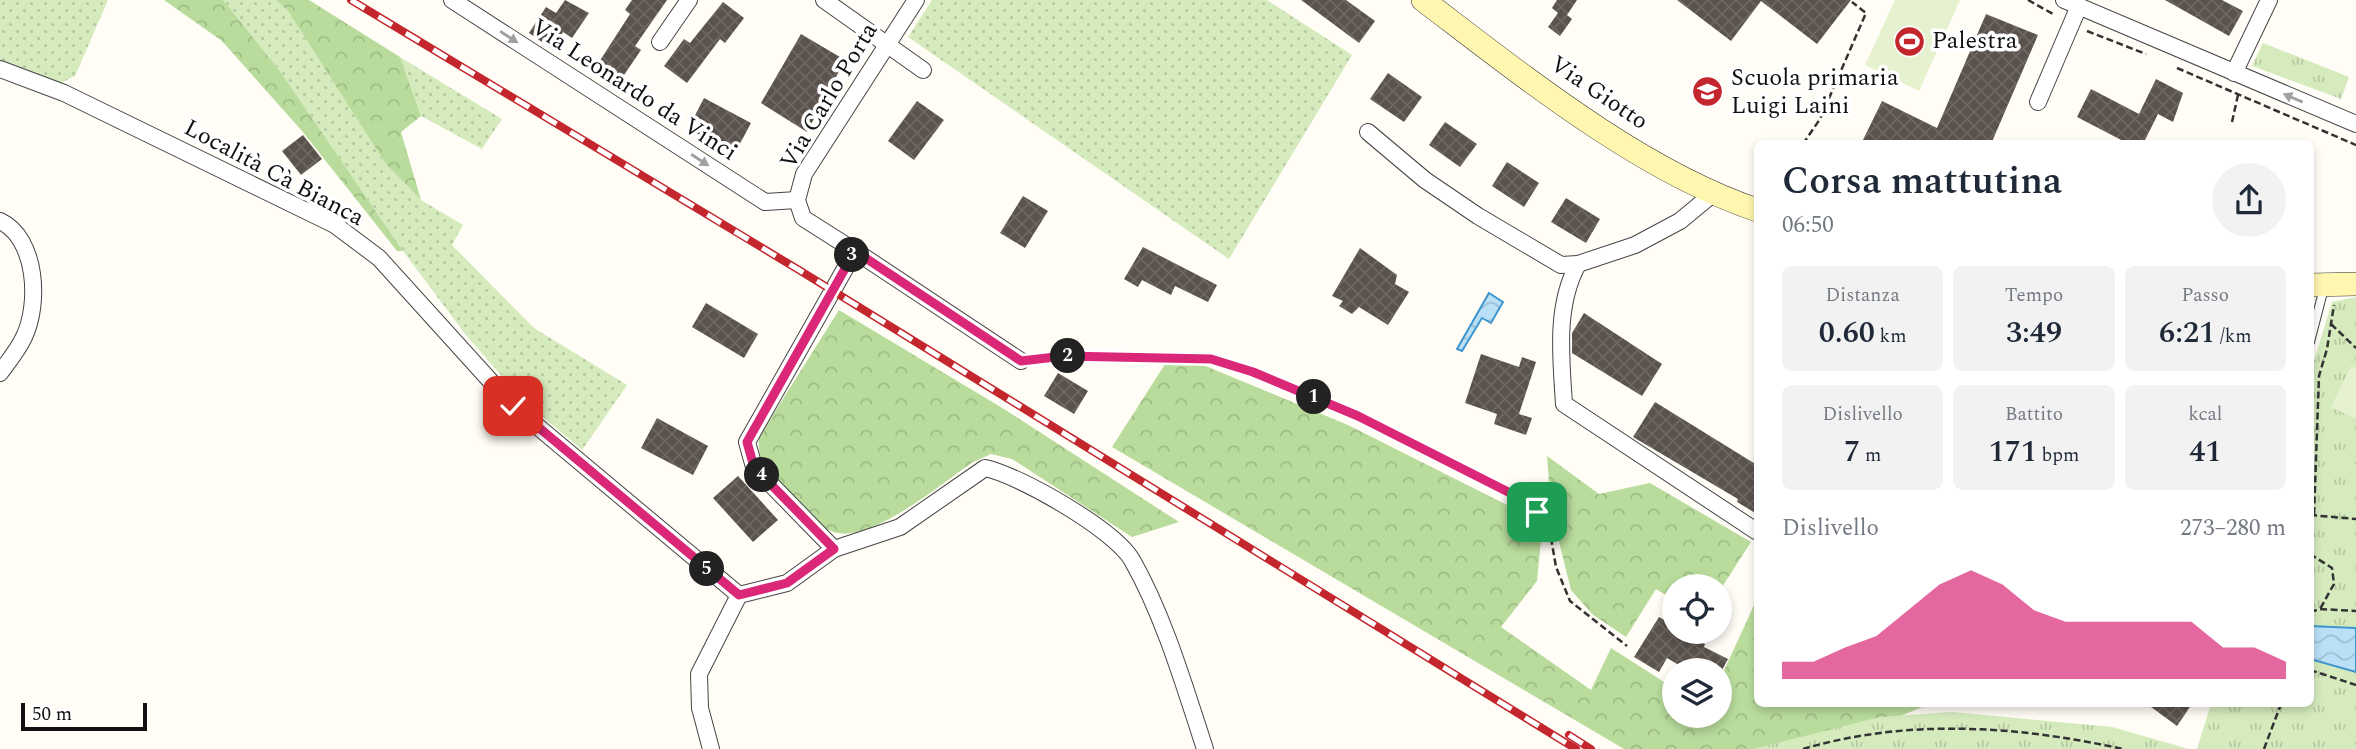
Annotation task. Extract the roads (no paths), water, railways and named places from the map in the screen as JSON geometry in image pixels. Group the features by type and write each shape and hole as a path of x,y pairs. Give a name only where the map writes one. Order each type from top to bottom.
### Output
{"street":[{"name":"Via Leonardo da Vinci","path":"452,0 765,202 797,200"},
{"path":"660,42 690,0"},
{"path":"824,0 923,70"},
{"name":"Via Carlo Porta","path":"916,0 804,174 797,200 803,218 1021,361"},
{"name":"Via Giotto","path":"1423,0 1624,145 1715,192 1754,209"},
{"path":"2234,73 2269,0"},
{"path":"2038,102 2071,24 2071,3 2356,124"},
{"name":"Località Cà Bianca","path":"0,69 64,93 335,225 379,258 513,406 739,595"},
{"path":"1368,132 1425,180 1478,216 1561,265 1578,264 1635,245 1680,221 1715,192"},
{"path":"0,220 9,225 27,251 35,289 25,336 0,373"},
{"path":"834,549 754,467 747,442 855,251"},
{"path":"1578,264 1566,286 1563,304 1561,362 1564,404 1754,530"},
{"path":"711,749 700,708 699,674 739,595 787,583 834,549 900,527 985,468 1002,471 1084,517 1131,557 1177,663 1205,749"}],"lane":[{"path":"2314,332 2332,285"}],"water":[{"path":"1489,293 1503,302 1491,323 1482,318 1462,351 1457,349"},
{"path":"2314,626 2356,628 2356,672 2314,660"}],"railway":[{"path":"351,0 799,270 1576,749"},
{"path":"1569,735 1591,749"}],"place":[{"name":"Palestra","path":"1909,41"},
{"name":"Scuola primaria Luigi Laini","path":"1708,92"}]}
